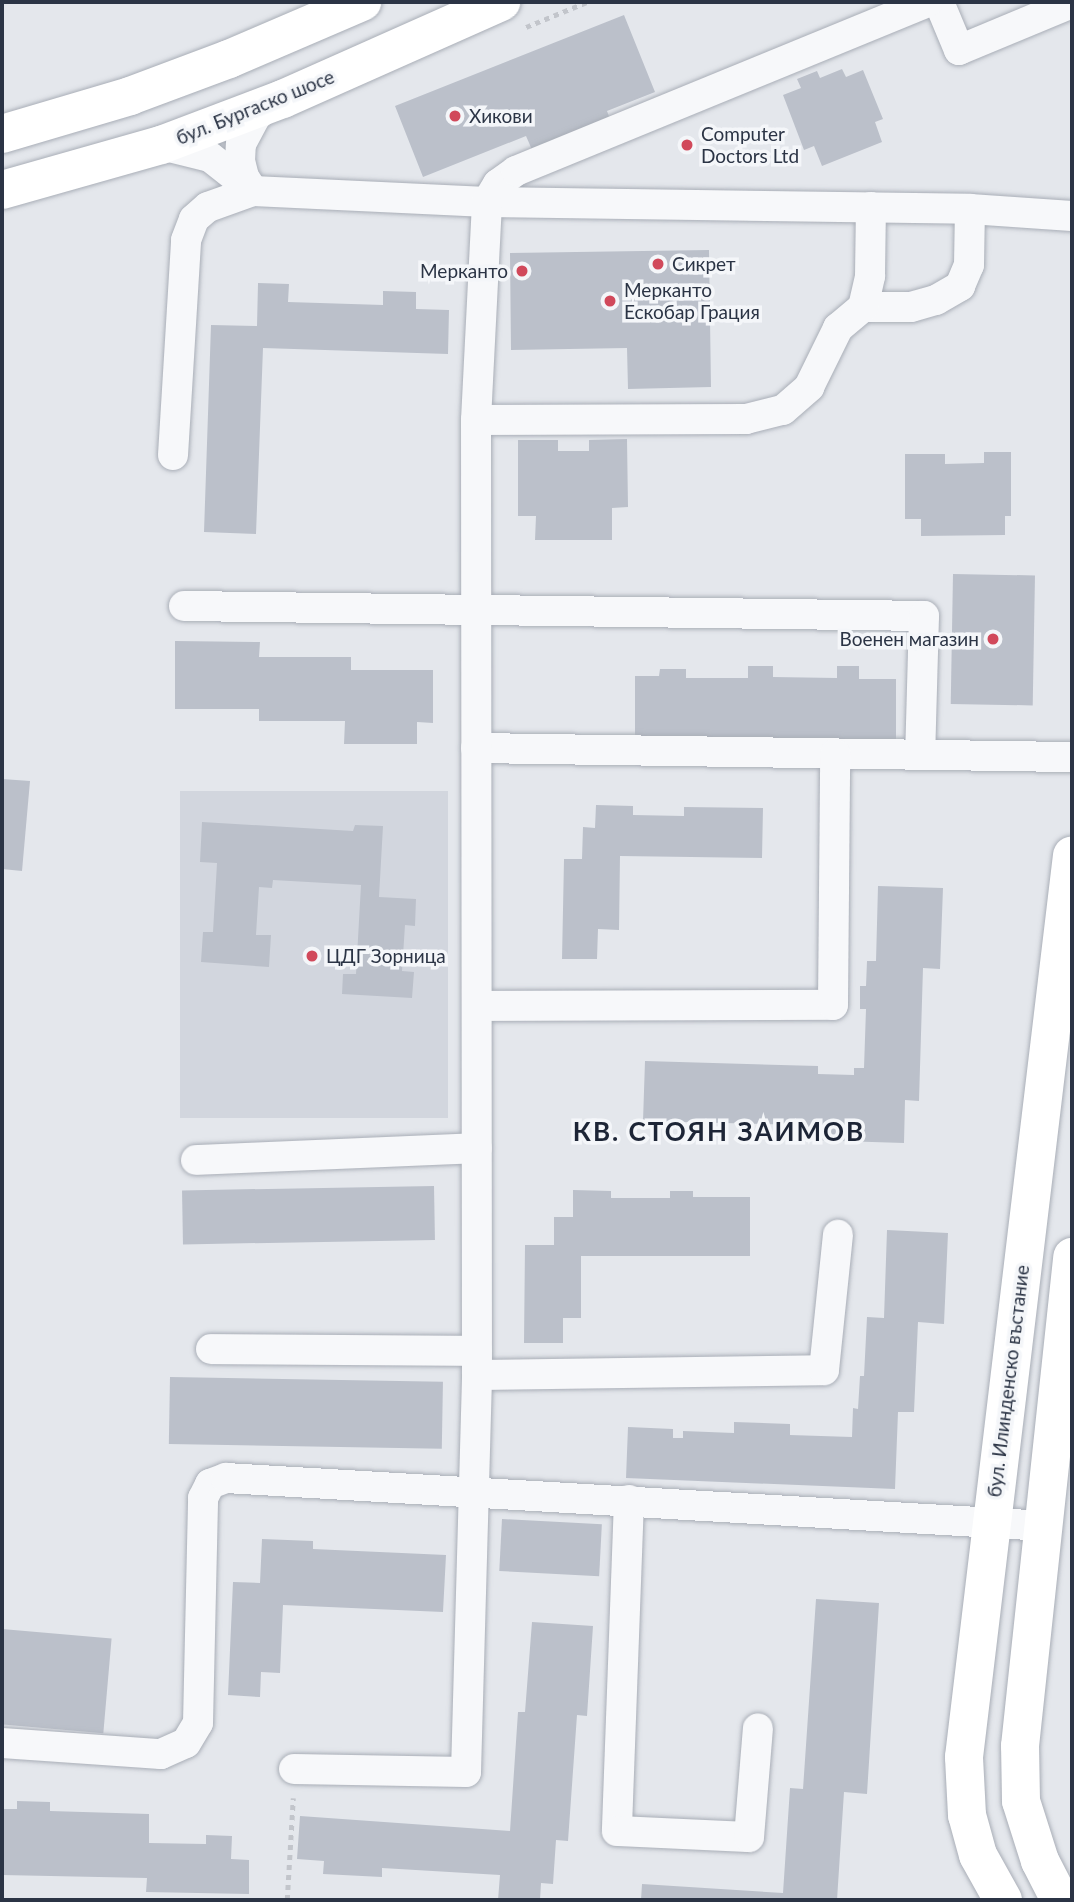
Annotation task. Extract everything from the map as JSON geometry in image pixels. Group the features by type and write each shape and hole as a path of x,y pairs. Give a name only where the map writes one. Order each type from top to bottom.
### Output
{"main road":[{"path":"2,134 130,96 229,59 362,2"},
{"name":"бул. Бургаско шосе","path":"2,190 160,145 283,99 501,2"},
{"name":"бул. Илинденско въстание","path":"1003,1900 978,1855 967,1815 964,1757 1072,855"},
{"path":"1060,1900 1040,1861 1021,1801 1020,1746 1072,1257"}],"street":[{"path":"294,1769 466,1772 477,1363 477,420 487,202 498,184 516,171 928,2"},
{"path":"939,2 959,50 1072,3"},
{"path":"253,191 242,169 241,144 256,116 283,99"},
{"path":"160,145 211,157 253,191"},
{"path":"173,455 186,240 194,219 208,207 253,191 487,202 970,209 1072,216"},
{"path":"477,420 746,419 783,410 809,387 838,328 863,307 870,276 871,206"},
{"path":"863,307 912,307 936,300 960,286 969,265 970,209"},
{"path":"184,606 924,616 920,755"},
{"path":"476,748 1072,757"},
{"path":"477,1006 833,1005 835,754"},
{"path":"197,1160 477,1147"},
{"path":"211,1349 477,1363 824,1370 838,1235"},
{"path":"2,1743 161,1754 187,1744 198,1723 203,1498 210,1484 226,1478 1045,1526"},
{"path":"629,1500 617,1830 749,1837 758,1728"}],"path":[{"path":"287,1900 294,1769"}],"shaded area":[{"name":"ЦДГ Зорница","path":"180,791 448,791 448,1118 180,1118"}],"building":[{"path":"624,15 655,92 607,111 613,127 536,159 526,136 423,177 395,106"},
{"path":"842,69 846,77 863,70 883,119 875,122 882,142 822,166 814,146 804,150 783,95 801,88 797,79 817,71 820,78"},
{"name":"Мерканто Ескобар Грация","path":"709,250 711,387 628,389 627,348 511,350 510,253"},
{"path":"258,283 289,284 288,302 383,305 383,291 416,292 416,309 449,310 448,354 263,348 256,534 204,532 211,325 257,326"},
{"path":"627,439 628,507 612,508 612,540 535,540 536,516 518,516 518,440 558,440 558,451 589,451 589,440"},
{"path":"984,452 1011,452 1011,516 1005,516 1005,535 921,536 921,519 905,519 905,454 945,454 945,464 984,463"},
{"name":"Военен магазин","path":"953,574 1035,575 1033,705 951,704"},
{"path":"175,641 260,642 259,657 351,657 351,670 433,670 433,723 417,722 417,744 344,744 345,721 259,721 259,709 175,709"},
{"path":"748,666 773,666 773,677 837,678 837,666 859,666 859,679 896,679 896,741 635,741 635,676 659,676 660,669 686,669 686,678 748,678"},
{"path":"2,779 30,781 22,871 2,869"},
{"path":"596,805 633,806 633,815 684,816 684,807 763,808 762,858 620,856 619,930 598,929 597,959 562,959 564,859 582,859 583,827 595,828"},
{"path":"202,822 353,831 355,825 383,826 379,897 416,899 415,926 405,925 402,971 414,972 412,998 342,994 343,974 356,974 361,885 273,880 272,888 259,887 256,935 271,935 269,967 201,962 203,932 213,932 217,863 200,862"},
{"path":"878,886 943,888 940,969 923,968 919,1101 905,1100 904,1143 808,1140 808,1125 643,1121 645,1061 818,1066 818,1074 854,1075 854,1068 864,1068 866,1009 860,1009 860,986 866,986 867,961 876,961"},
{"path":"434,1186 435,1240 183,1244 182,1190"},
{"path":"573,1190 611,1191 611,1198 670,1198 670,1191 693,1191 693,1197 750,1197 750,1256 581,1256 581,1318 563,1318 563,1343 524,1343 525,1245 554,1245 554,1217 573,1217"},
{"path":"887,1230 948,1233 944,1324 918,1322 914,1412 898,1412 895,1489 626,1478 628,1427 673,1429 673,1438 683,1438 683,1431 734,1433 734,1422 790,1424 790,1435 852,1437 853,1408 858,1409 860,1376 864,1376 867,1317 884,1318"},
{"path":"170,1377 443,1382 442,1449 169,1444"},
{"path":"502,1519 602,1524 599,1576 499,1571"},
{"path":"262,1539 313,1541 313,1549 446,1555 443,1612 283,1605 280,1673 261,1672 260,1697 228,1695 233,1582 260,1583"},
{"path":"816,1599 879,1603 867,1794 844,1792 837,1900 641,1900 642,1884 783,1893 790,1788 803,1789"},
{"path":"532,1622 593,1626 587,1716 577,1715 568,1841 556,1840 553,1884 541,1883 540,1900 498,1900 500,1875 382,1868 382,1877 323,1874 324,1861 297,1859 300,1816 510,1831 518,1712 525,1712"},
{"path":"2,1629 112,1639 103,1733 2,1724"},
{"path":"17,1801 50,1802 50,1811 149,1814 149,1843 206,1844 206,1835 232,1836 231,1859 249,1860 249,1894 146,1892 147,1878 2,1875 2,1809 17,1809"}],"place":[{"name":"Хикови","path":"455,116"},
{"name":"Computer Doctors Ltd","path":"687,145"},
{"name":"Сикрет","path":"658,264"},
{"name":"Мерканто","path":"522,271"},
{"name":"Мерканто Ескобар Грация","path":"610,301"},
{"name":"Военен магазин","path":"993,639"},
{"name":"ЦДГ Зорница","path":"312,956"}],"district":[{"name":"КВ. СТОЯН ЗАИМОВ","path":"719,1132"}]}
